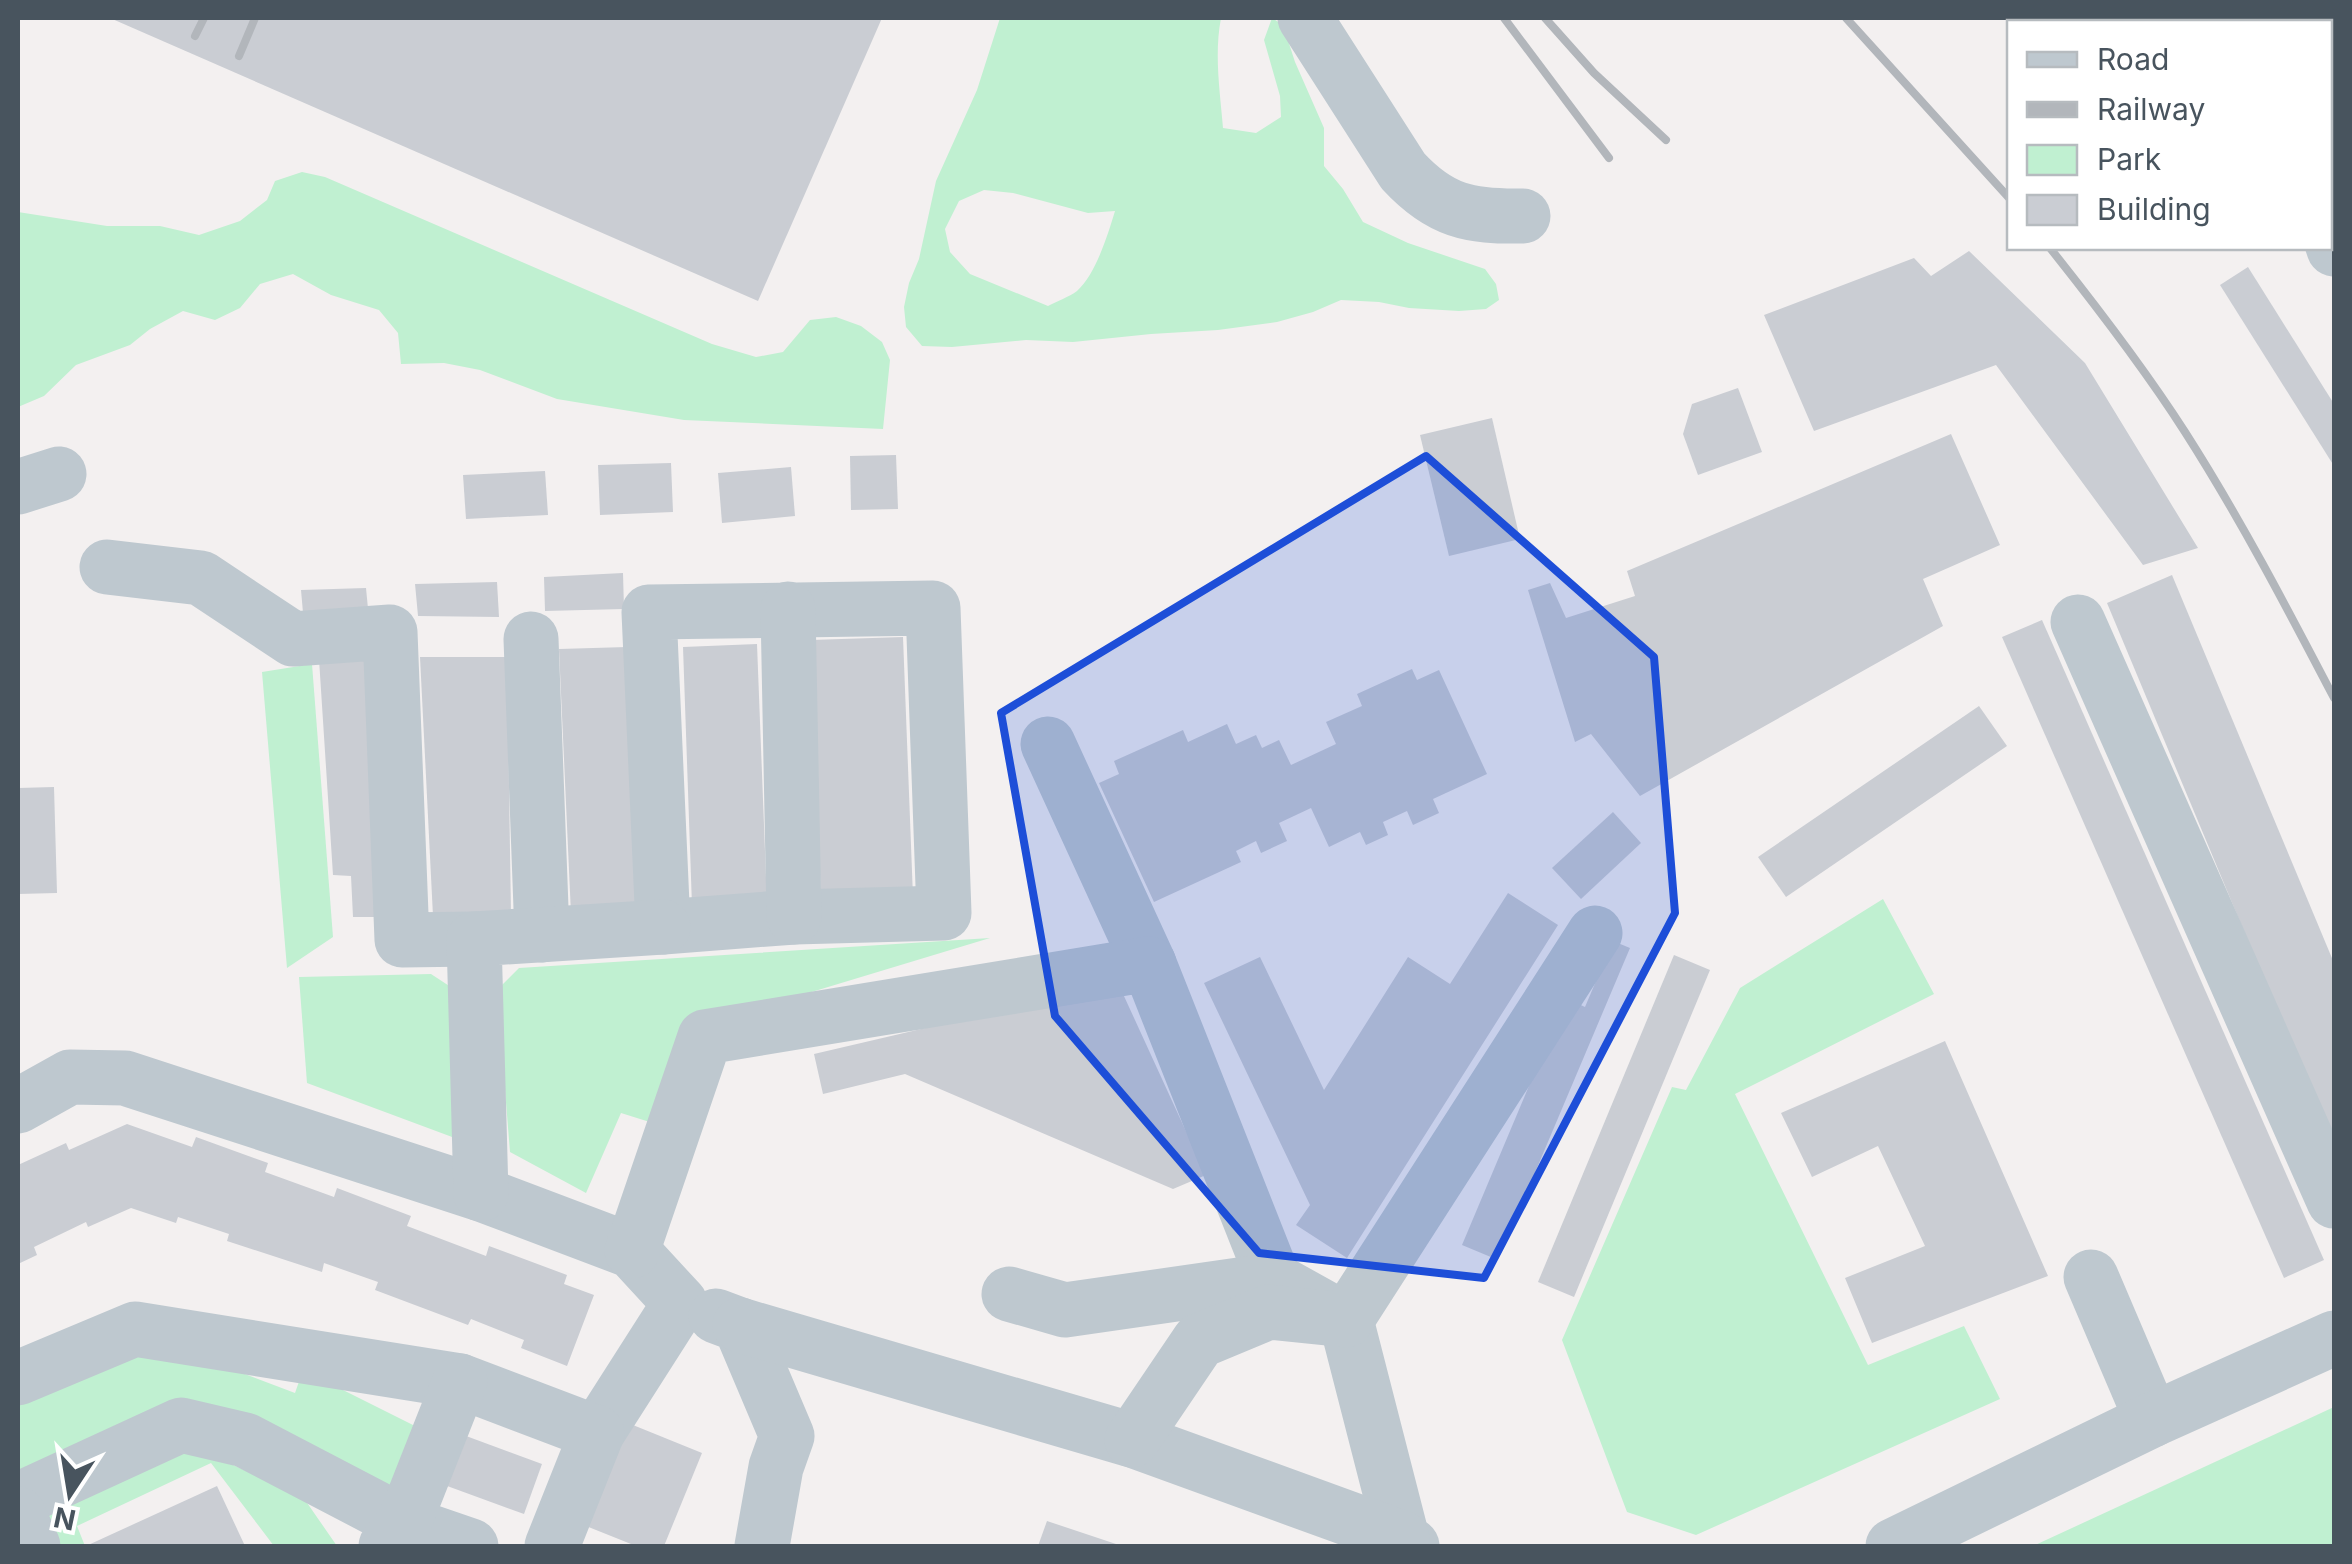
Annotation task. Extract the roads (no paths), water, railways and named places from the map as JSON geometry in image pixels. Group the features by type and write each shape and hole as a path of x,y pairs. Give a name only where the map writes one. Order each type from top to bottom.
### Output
{"lane":[{"path":"1304,18 1403,171 1422,191 1462,211 1490,217 1523,216"},
{"path":"107,567 201,578 293,640 390,632 402,940 474,939 663,927 794,917 944,914 933,608 649,612 663,927"},
{"path":"788,609 794,917"},
{"path":"2078,622 2334,1202"},
{"path":"531,639 542,934"},
{"path":"1048,744 1149,964 1274,1280"},
{"path":"1346,1320 1595,933"},
{"path":"474,939 481,1194"},
{"path":"632,1251 705,1037 1149,964"},
{"path":"18,1106 70,1077 124,1078 481,1194 632,1251 680,1304 1132,1440 1407,1542"},
{"path":"2091,1277 2152,1420"},
{"path":"1009,1294 1066,1310 1274,1280 1346,1320 1407,1542"},
{"path":"552,1546 597,1433 680,1304"},
{"path":"1132,1440 1200,1341 1269,1312 1346,1320"},
{"path":"740,1325 787,1436 776,1467 762,1546"},
{"path":"18,1378 135,1329 460,1381 597,1433"},
{"path":"1894,1546 2152,1420 2334,1338"},
{"path":"395,1535 460,1381"},
{"path":"18,1500 180,1425 245,1440 395,1535 471,1546"},
{"path":"18,1514 33,1546"}],"railway":[{"path":"195,36 204,18"},
{"path":"239,56 255,18"},
{"path":"1504,18 1609,158"},
{"path":"1545,18 1594,73 1666,140"},
{"path":"1846,18 2007,196"},
{"path":"2052,250 2120,338 2185,432 2244,530 2334,698"}]}
